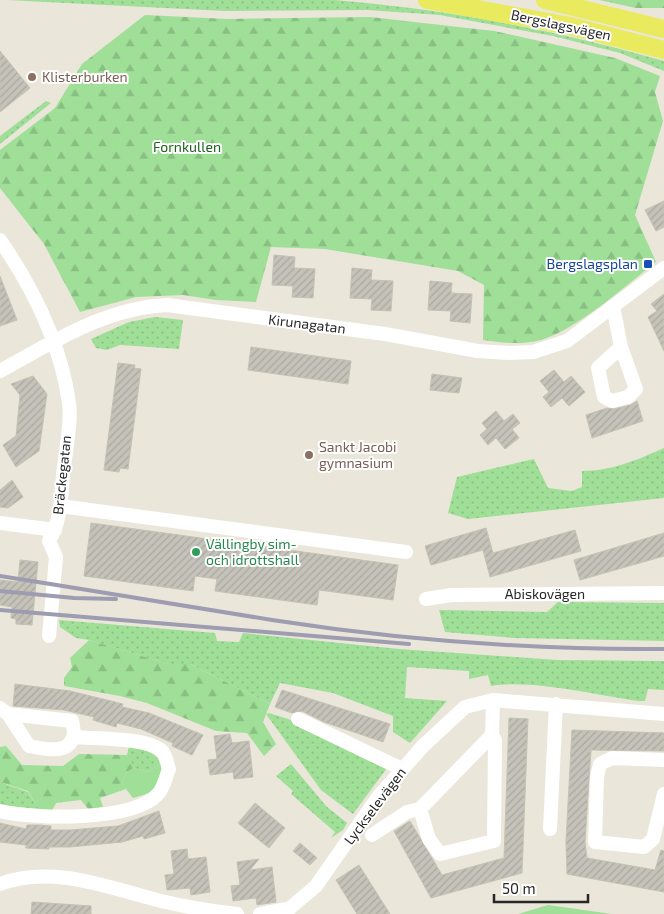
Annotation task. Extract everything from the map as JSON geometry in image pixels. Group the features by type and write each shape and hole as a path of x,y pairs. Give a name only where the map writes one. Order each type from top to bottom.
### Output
{"main road":[{"name":"Bergslagsvägen","path":"427,0 570,26 664,50"},
{"name":"Bergslagsvägen","path":"545,0 664,29"}],"street":[{"name":"Bräckegatan","path":"0,240 14,261 54,342 69,404 60,506 55,530 49,541 56,557 49,636"},
{"name":"Kirunagatan","path":"0,371 54,342 122,312 145,306 166,305 385,334 478,350 509,353 533,352 567,341 664,268"},
{"path":"613,306 621,347"},
{"path":"60,506 406,552"},
{"path":"0,523 55,530"},
{"name":"Abiskovägen","path":"426,599 450,595 664,593"},
{"path":"420,809 429,839 440,854 494,841 495,740 492,735 493,700"},
{"name":"Lyckselevägen","path":"260,914 290,908 316,886 375,802 402,769 465,707 493,700 664,714"},
{"path":"550,829 556,704"},
{"path":"4,711 72,721 74,737 68,745 57,750 29,746 4,711"},
{"path":"298,718 402,769"},
{"path":"372,836 407,812 420,809 492,735"},
{"path":"0,811 50,818 111,814 147,802 159,794 169,769 164,753 155,746 127,740 74,737"},
{"path":"664,760 612,758 600,764 597,777 595,842 644,847 653,839 664,794"},
{"path":"0,884 34,875 70,878 163,901 236,914"}],"green space":[{"path":"7,0 334,0 376,4 459,15 542,30 664,61 664,71 620,53 553,36 440,15 368,10 225,11"},
{"path":"599,0 664,0 664,8 636,8"},
{"name":"Fornkullen","path":"145,15 227,19 370,17 494,31 615,58 660,76 655,92 663,121 635,215 656,262 601,306 570,327 541,340 527,343 483,340 484,285 458,271 325,249 271,247 256,302 216,300 183,295 136,297 80,312 44,244 0,188 0,150 55,108 82,64"},
{"path":"46,101 51,103 0,144 0,136"},
{"path":"155,317 183,320 179,349 120,345 107,350 96,348 91,339 129,322"},
{"path":"664,448 664,498 468,519 448,513 457,477 534,459 548,488 572,491 582,487 582,471 614,467"},
{"path":"558,602 664,603 664,641 515,638 445,632 439,610 547,612"},
{"path":"59,620 215,633 217,641 239,642 243,633 399,649 557,660 664,661 664,690 648,689 645,701 638,701 544,686 507,684 491,686 488,675 469,679 469,671 407,667 405,698 447,701 410,743 393,732 393,716 333,693 280,683 270,704 190,664 168,664 89,640 76,638 60,627"},
{"path":"89,640 168,664 190,664 270,704 263,722 276,744 264,756 247,733 216,731 147,703 64,686 64,678 72,667 70,658"},
{"path":"269,713 291,720 387,768 353,814 321,790 266,714"},
{"path":"6,746 22,765 63,766 79,754 127,755 134,768 127,772 122,784 126,789 100,798 103,807 89,810 81,800 56,803 52,811 39,809 28,791 3,783 0,784 0,747"},
{"path":"129,746 147,751 161,763 148,772 134,768 127,755"},
{"path":"161,763 162,771 153,792 133,798 122,784 127,772 134,768 148,772"},
{"path":"291,764 326,806 347,823 343,830 331,838 335,832 291,794 293,791 276,776"},
{"path":"2,783 28,792 39,809 0,805 0,784"},
{"path":"548,905 612,914 518,914"}],"building":[{"path":"0,51 30,88 0,112"},
{"path":"664,201 664,227 656,231 645,210"},
{"path":"274,255 295,257 294,268 315,269 313,298 292,297 293,286 272,285"},
{"path":"352,268 372,270 371,280 393,281 391,311 371,310 372,299 350,298"},
{"path":"0,276 17,320 0,326"},
{"path":"430,281 452,283 451,293 472,294 470,323 450,321 451,311 428,310"},
{"path":"664,294 664,351 648,317 657,311 651,304"},
{"path":"251,347 351,361 348,384 248,370"},
{"path":"118,363 135,365 134,368 141,369 128,469 120,468 119,472 104,470"},
{"path":"554,370 564,382 571,376 585,392 569,406 562,398 551,407 543,397 549,392 540,381"},
{"path":"432,374 462,378 459,393 430,390"},
{"path":"33,376 47,394 39,451 16,467 3,445 16,436 20,395 11,384"},
{"path":"637,401 643,421 592,438 586,415 607,408 614,409 630,405"},
{"path":"496,411 504,421 513,414 520,423 512,429 519,438 505,449 496,438 488,445 480,435 487,429 482,423"},
{"path":"12,480 23,497 8,508 0,507 0,490"},
{"name":"Vällingby sim- och idrottshall","path":"91,523 398,565 393,600 319,590 317,605 215,591 217,579 195,576 193,591 84,576"},
{"path":"486,528 493,553 575,530 581,551 490,577 483,550 431,565 425,546"},
{"path":"664,533 664,556 580,580 574,560"},
{"path":"20,560 38,562 32,625 16,624 16,619 11,618 12,607 0,605 0,580 18,582"},
{"path":"15,684 70,691 123,704 122,707 149,713 203,735 192,755 172,746 173,743 141,729 117,723 116,727 93,720 94,717 64,710 13,706"},
{"path":"282,690 390,724 383,742 324,722 302,711 292,713 275,707"},
{"path":"509,718 528,719 522,873 431,898 394,831 410,821 442,875 504,858"},
{"path":"572,730 664,733 664,751 591,750 585,842 587,858 655,870 661,850 664,851 664,892 567,874 566,841"},
{"path":"230,734 232,743 249,741 253,777 234,779 233,772 210,775 208,760 217,759 214,736"},
{"path":"255,803 285,828 269,848 238,823"},
{"path":"159,811 165,833 144,839 143,836 122,842 49,847 49,849 26,848 26,845 0,842 0,823 26,829 27,825 39,825 51,826 51,830 70,830 118,826"},
{"path":"300,843 317,858 310,865 293,851"},
{"path":"187,849 188,859 206,857 210,892 191,895 190,888 167,890 165,875 174,874 171,851"},
{"path":"259,859 250,870 272,867 276,902 257,905 256,898 233,901 231,886 240,885 237,862"},
{"path":"359,865 390,914 357,914 336,880"},
{"path":"32,902 91,906 91,914 31,914"}],"railway":[{"path":"0,576 272,620 369,633 517,646 664,649"},
{"path":"0,591 74,598 116,599"},
{"path":"0,610 409,644"}],"place":[{"name":"Klisterburken","path":"32,77"},
{"name":"Bergslagsplan","path":"648,264"},
{"name":"Sankt Jacobi gymnasium","path":"309,455"},
{"name":"Vällingby sim- och idrottshall","path":"196,552"}]}
